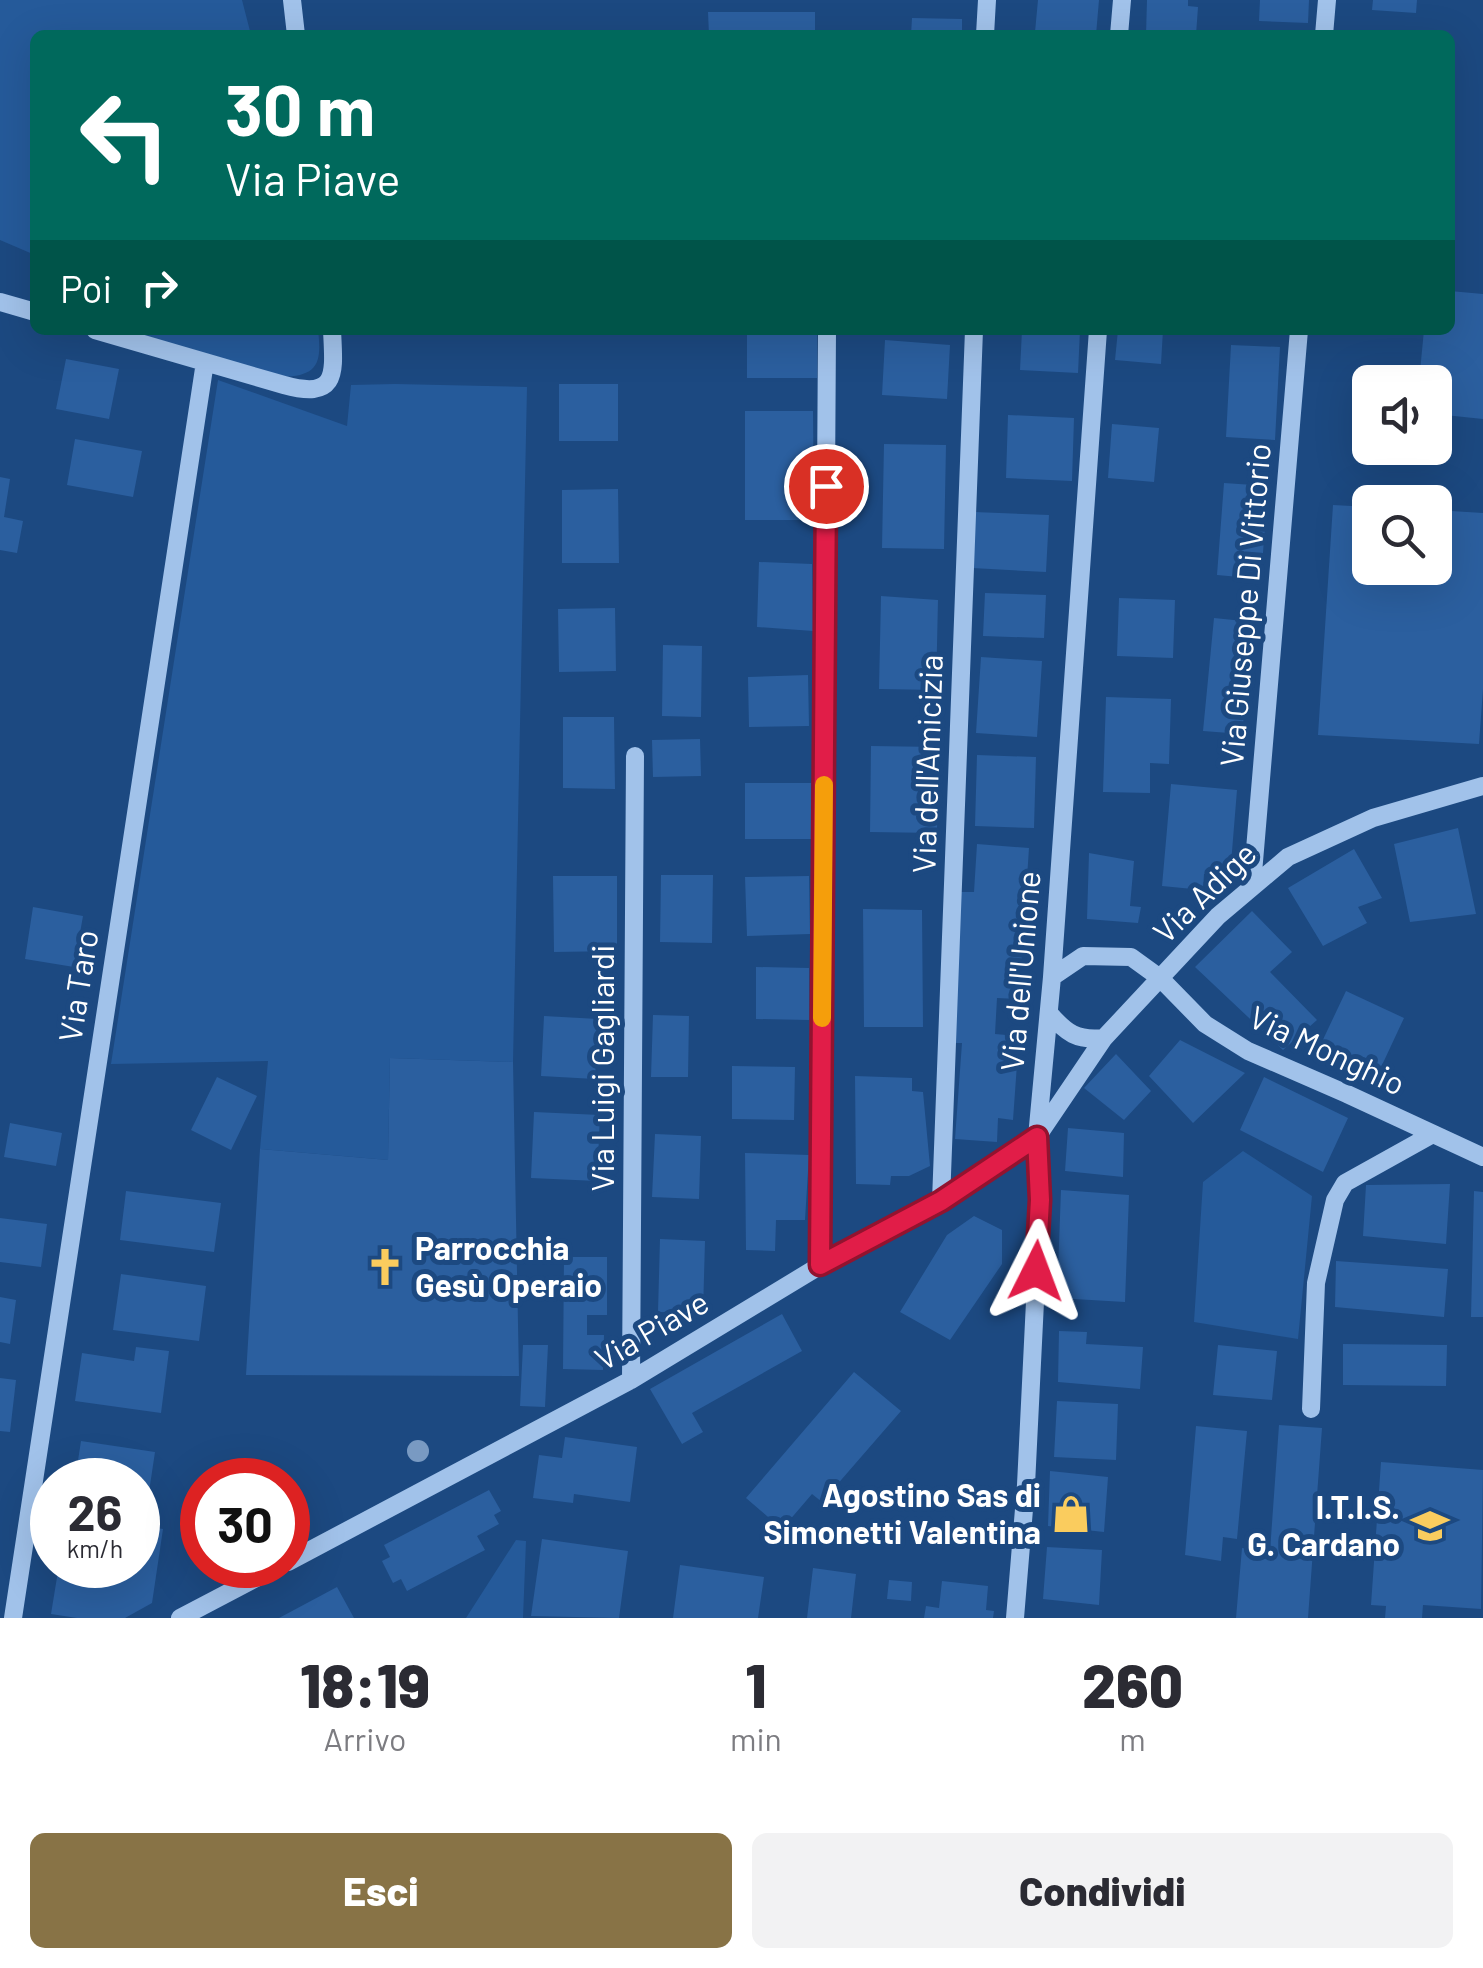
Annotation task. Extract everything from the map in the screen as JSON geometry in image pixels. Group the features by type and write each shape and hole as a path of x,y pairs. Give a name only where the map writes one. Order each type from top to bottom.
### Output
{"street":[{"path":"292,0 295,30"},
{"path":"985,30 986,0"},
{"path":"1120,30 1122,0"},
{"path":"1325,30 1328,0"},
{"path":"0,302 30,311"},
{"path":"112,335 298,389 316,390 330,380 332,335"},
{"path":"820,1265 827,335"},
{"name":"Via dell'Amicizia","path":"941,1201 974,335"},
{"name":"Via dell'Unione","path":"1015,1618 1040,1200 1037,1137 1098,335"},
{"name":"Via Giuseppe Di Vittorio","path":"1252,886 1299,335"},
{"name":"Via Taro","path":"13,1618 205,362"},
{"name":"Via Luigi Gagliardi","path":"631,1380 635,756"},
{"name":"Via Adige","path":"1037,1137 1104,1038 1218,916 1288,857 1373,818 1483,786"},
{"name":"Via Monghio","path":"1052,977 1083,956 1131,957 1160,978 1205,1024 1248,1051 1480,1154"},
{"path":"1049,1014 1064,1031 1087,1040 1104,1038"},
{"path":"1311,1408 1316,1284 1335,1200 1345,1183 1433,1134"},
{"name":"Via Piave","path":"310,1549 631,1380 820,1265 941,1201 1037,1137"},
{"name":"Via Piave","path":"180,1618 237,1588"}],"shaded area":[{"path":"0,0 242,0 250,30 30,30 30,253 0,240"},
{"path":"143,335 318,335 315,366 303,374 282,377"},
{"path":"218,380 347,426 351,385 527,387 513,1062 390,1058 388,1160 260,1149 268,1061 111,1064"},
{"path":"1243,1151 1312,1196 1298,1339 1194,1322 1203,1182"},
{"path":"516,1540 526,1541 523,1618 466,1618"}],"building":[{"path":"1038,0 1099,0 1096,30 1035,30"},
{"path":"1147,0 1188,0 1188,6 1198,7 1196,30 1146,30"},
{"path":"1260,0 1309,0 1308,23 1259,21"},
{"path":"1373,0 1417,0 1416,13 1372,10"},
{"path":"708,12 815,12 815,30 709,30"},
{"path":"912,18 962,19 962,30 911,30"},
{"path":"1455,291 1483,294 1483,419 1452,416 1452,365 1421,365 1424,335 1455,335"},
{"path":"747,335 817,335 817,378 747,378"},
{"path":"1022,335 1080,335 1078,373 1020,370"},
{"path":"1118,335 1163,335 1161,364 1115,360"},
{"path":"885,340 950,345 947,399 882,395"},
{"path":"1231,345 1280,347 1275,440 1226,437"},
{"path":"66,359 119,369 109,419 56,409"},
{"path":"559,384 618,384 618,441 559,441"},
{"path":"745,411 813,411 814,520 745,520"},
{"path":"1008,415 1074,418 1072,481 1006,478"},
{"path":"1112,424 1159,428 1154,482 1108,478"},
{"path":"75,439 142,451 133,497 67,485"},
{"path":"884,444 946,445 944,549 882,548"},
{"path":"0,477 10,479 4,517 23,521 17,553 0,550"},
{"path":"1224,483 1268,486 1261,579 1217,575"},
{"path":"618,489 619,563 562,563 562,490"},
{"path":"1333,505 1352,506 1352,585 1452,585 1452,511 1483,513 1483,689 1479,744 1318,735"},
{"path":"974,512 1049,515 1046,572 972,568"},
{"path":"759,562 812,564 813,631 757,627"},
{"path":"985,593 1046,595 1044,638 983,636"},
{"path":"881,596 938,600 936,690 879,689"},
{"path":"1119,598 1175,600 1173,658 1117,656"},
{"path":"615,608 616,671 559,672 558,609"},
{"path":"1214,618 1253,622 1242,734 1203,731"},
{"path":"663,645 702,646 701,717 662,716"},
{"path":"981,657 1042,661 1037,737 976,733"},
{"path":"808,675 809,726 749,727 748,677"},
{"path":"1106,697 1171,699 1169,764 1150,763 1150,793 1103,792"},
{"path":"563,717 614,717 615,789 563,788"},
{"path":"700,739 701,776 653,777 652,740"},
{"path":"871,746 938,747 937,833 870,832"},
{"path":"977,755 1036,757 1034,828 975,826"},
{"path":"745,783 811,783 811,839 745,839"},
{"path":"1171,784 1237,790 1230,876 1204,874 1203,890 1162,886"},
{"path":"1458,828 1476,914 1410,922 1394,844"},
{"path":"977,844 1029,848 1019,999 997,998 995,1034 1019,1036 1013,1120 998,1118 997,1142 955,1139 962,1043 950,1043 960,892 974,892"},
{"path":"1354,849 1382,898 1358,907 1367,923 1323,946 1288,888"},
{"path":"1089,853 1134,861 1130,906 1141,907 1138,923 1087,919"},
{"path":"661,875 713,875 712,943 660,942"},
{"path":"553,876 617,876 617,951 554,952"},
{"path":"809,876 810,934 747,936 745,877"},
{"path":"33,907 83,916 74,967 25,959"},
{"path":"863,909 922,910 923,1027 864,1027"},
{"path":"1252,911 1292,952 1270,972 1317,1020 1283,1050 1195,967"},
{"path":"756,967 809,968 809,1020 756,1019"},
{"path":"1346,991 1404,1018 1376,1078 1319,1048"},
{"path":"653,1015 689,1016 688,1077 651,1077"},
{"path":"544,1016 598,1019 595,1079 541,1076"},
{"path":"1180,1040 1245,1073 1193,1123 1149,1076"},
{"path":"1116,1054 1151,1091 1124,1120 1084,1088"},
{"name":"Parrocchia Gesù Operaio","path":"390,1058 513,1062 519,1376 246,1375 260,1149 388,1160"},
{"path":"732,1066 795,1067 794,1120 732,1119"},
{"path":"855,1076 912,1078 912,1091 923,1092 930,1166 909,1176 891,1176 890,1185 856,1184"},
{"path":"217,1077 257,1096 231,1150 191,1130"},
{"path":"1264,1077 1348,1118 1323,1172 1240,1130"},
{"path":"534,1112 600,1115 597,1181 531,1178"},
{"path":"10,1123 62,1133 56,1166 4,1157"},
{"path":"1068,1128 1124,1133 1123,1177 1065,1171"},
{"path":"655,1134 701,1136 699,1199 652,1197"},
{"path":"745,1153 809,1155 805,1220 776,1220 775,1251 746,1250"},
{"path":"1450,1184 1446,1244 1363,1236 1366,1185"},
{"path":"1061,1190 1129,1195 1125,1302 1057,1298"},
{"path":"126,1191 221,1203 214,1252 120,1240"},
{"path":"1474,1191 1483,1192 1483,1317 1471,1317"},
{"path":"974,1216 1002,1230 1002,1264 950,1340 900,1312 947,1235"},
{"path":"0,1218 47,1224 41,1267 0,1262"},
{"path":"660,1239 705,1241 703,1313 658,1312"},
{"path":"564,1257 607,1257 607,1315 587,1315 587,1335 604,1335 603,1370 563,1369"},
{"path":"1336,1261 1448,1269 1444,1317 1335,1307"},
{"path":"121,1274 206,1286 199,1341 113,1330"},
{"path":"0,1297 16,1300 10,1344 0,1342"},
{"path":"782,1314 802,1351 692,1413 703,1432 682,1444 650,1389"},
{"path":"1059,1331 1087,1332 1086,1344 1143,1347 1140,1389 1058,1382"},
{"path":"1343,1344 1447,1345 1446,1386 1343,1385"},
{"path":"523,1345 548,1345 545,1407 520,1406"},
{"path":"1218,1345 1277,1351 1272,1400 1213,1395"},
{"path":"136,1347 169,1351 161,1413 75,1401 82,1353 134,1361"},
{"path":"854,1372 901,1411 822,1502 812,1494 782,1529 746,1498"},
{"path":"0,1378 16,1380 10,1432 0,1431"},
{"path":"1057,1401 1118,1404 1116,1460 1054,1457"},
{"name":"I.T.I.S. G. Cardano","path":"1279,1425 1322,1428 1308,1618 1236,1618 1242,1548 1270,1551"},
{"path":"1196,1426 1247,1431 1237,1539 1223,1537 1221,1561 1185,1555"},
{"path":"565,1437 637,1447 630,1502 574,1494 573,1503 533,1498 539,1455 562,1458"},
{"path":"81,1441 155,1452 154,1458 78,1458"},
{"name":"I.T.I.S. G. Cardano","path":"1381,1462 1483,1470 1481,1609 1423,1605 1422,1618 1385,1618 1386,1606 1371,1605"},
{"path":"1050,1471 1108,1477 1104,1532 1048,1526"},
{"path":"489,1490 501,1511 494,1515 499,1524 477,1536 485,1550 407,1591 401,1579 393,1583 382,1561 390,1557 384,1545"},
{"path":"542,1539 628,1551 619,1618 531,1616"},
{"path":"1047,1547 1102,1550 1099,1605 1043,1599"},
{"path":"680,1565 764,1577 758,1618 673,1618"},
{"path":"813,1568 856,1574 851,1618 807,1618"},
{"path":"889,1580 912,1582 911,1601 887,1599"},
{"path":"942,1581 988,1586 986,1610 994,1611 993,1618 924,1618 926,1606 939,1608"},
{"path":"337,1587 354,1618 279,1618"},
{"path":"55,1588 154,1588 152,1603 125,1618 51,1614"}],"slow traffic":[{"path":"822,1018 824,785"}],"place":[{"name":"Parrocchia Gesù Operaio","path":"385,1267"},
{"name":"Agostino Sas di Simonetti Valentina","path":"1071,1514"},
{"name":"I.T.I.S. G. Cardano","path":"1430,1526"}],"route":[{"path":"826,486 820,1265 941,1201 1037,1137 1040,1200 1036,1271"}]}
